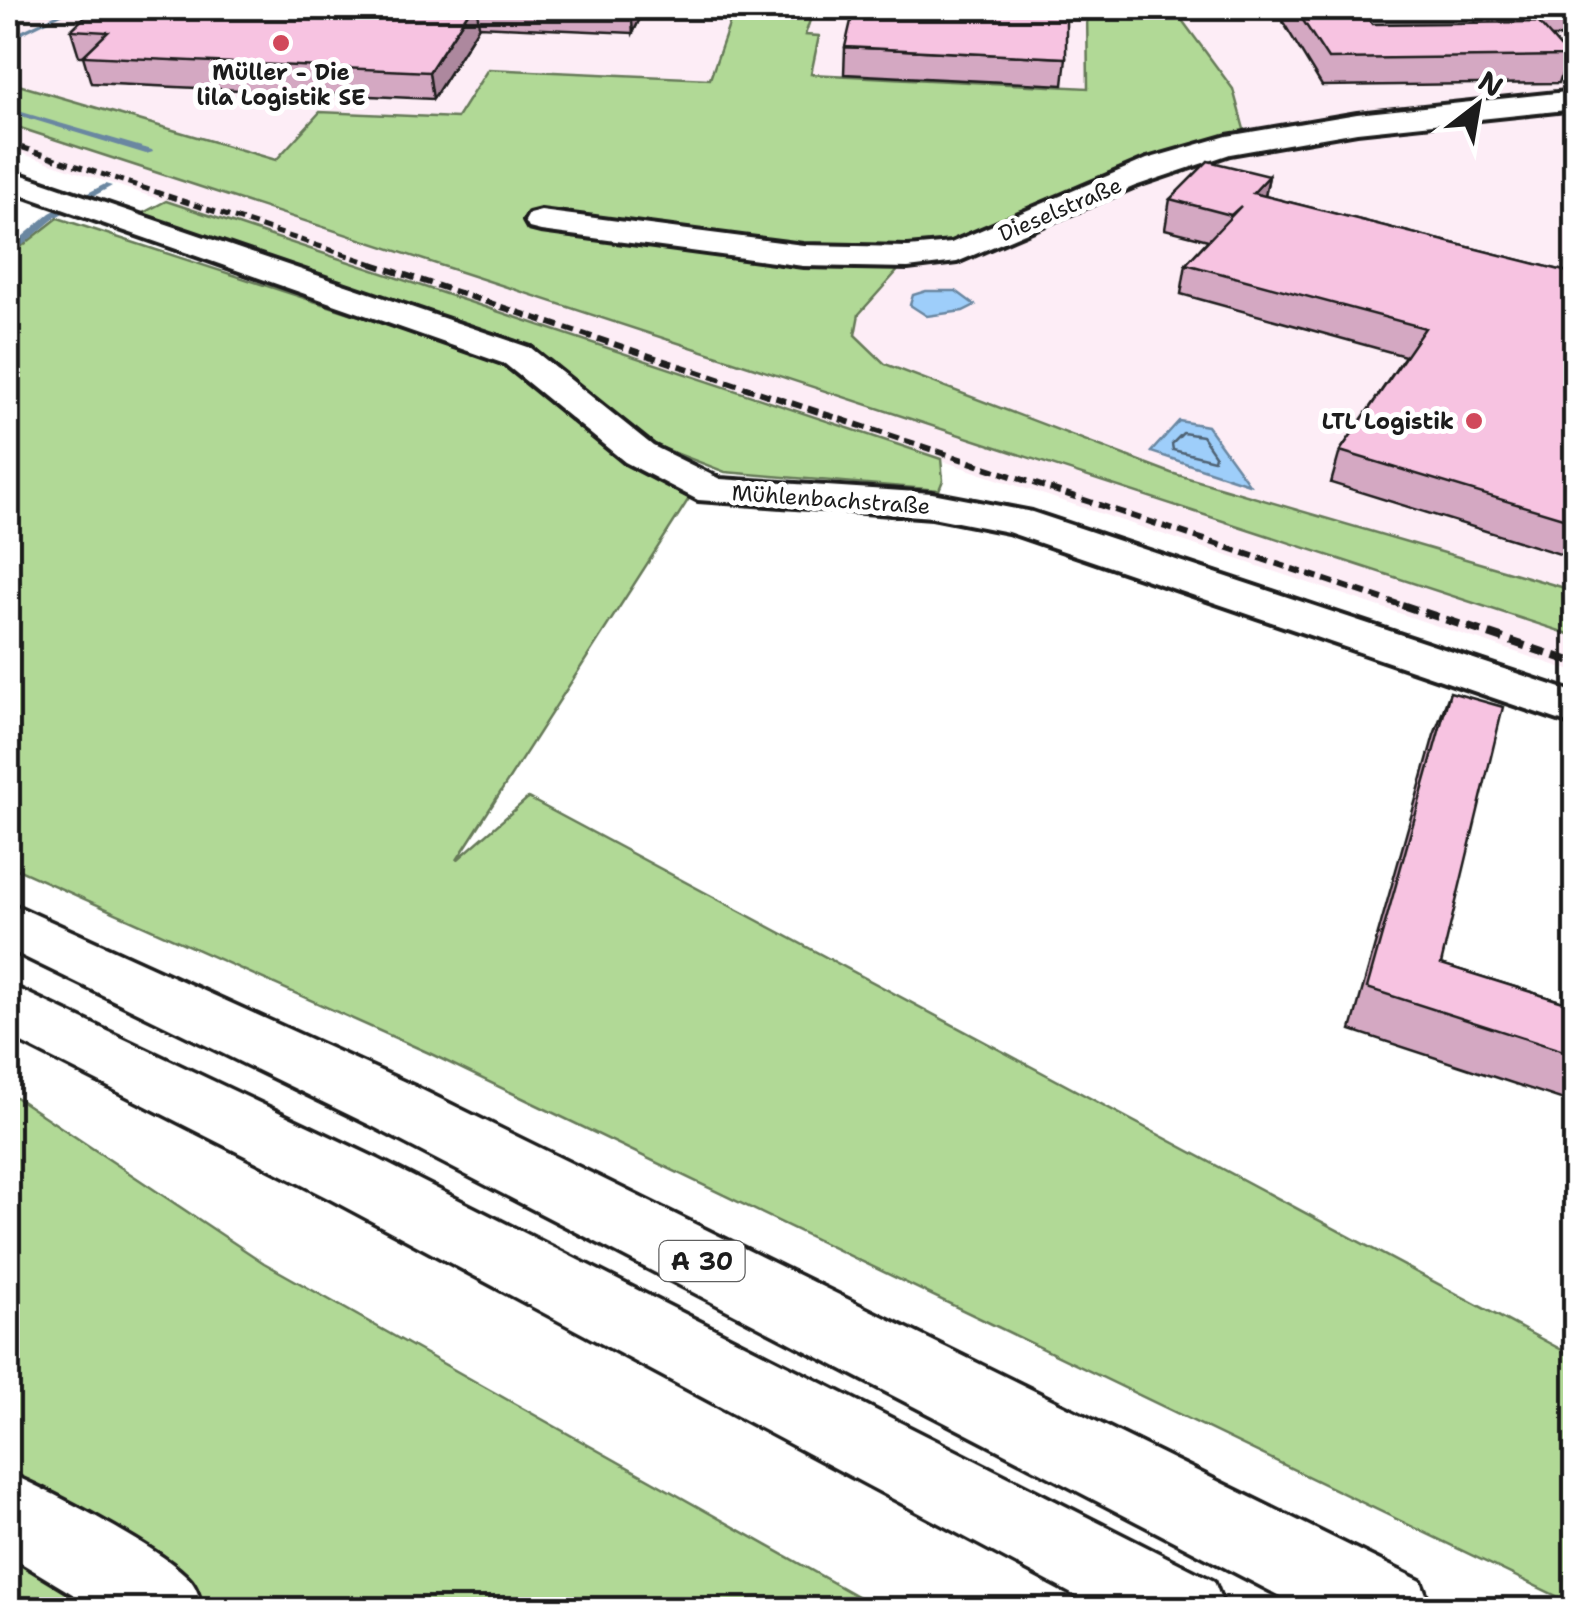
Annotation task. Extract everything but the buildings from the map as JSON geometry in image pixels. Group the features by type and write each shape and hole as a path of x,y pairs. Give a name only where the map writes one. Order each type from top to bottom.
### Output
{"main road":[{"name":"A 30","path":"8,924 393,1106 1392,1610"},
{"path":"8,1008 354,1179 1186,1610"},
{"path":"8,1512 126,1581 164,1610"}],"street":[{"name":"Dieselstraße","path":"541,221 836,259 926,257 958,252 1167,164 1226,146 1319,129 1576,100"},
{"name":"Mühlenbachstraße","path":"8,180 518,356 639,454 712,491 932,505 1017,521 1576,710"}],"shaded area":[{"path":"8,8 1575,8 1575,591 1171,473 885,364 855,336 859,314 901,267 326,176 8,82"},
{"path":"8,124 1575,636 1575,672 8,149"}],"green space":[{"path":"735,8 814,8 805,35 819,36 811,74 1088,88 1087,8 1173,8 1233,89 1245,133 978,236 919,249 831,252 536,211 537,224 901,267 859,314 855,335 885,364 1171,473 1575,591 1575,636 8,124 8,82 276,160 320,112 457,118 488,69 710,79"},
{"path":"166,201 941,459 943,480 939,490 725,472 657,446 531,350 141,214"},
{"path":"58,218 504,363 627,461 690,497 457,860 528,798 1575,1357 1575,1605 429,1053 8,865 8,257"},
{"path":"8,1092 264,1263 880,1609 8,1609"}],"water":[{"path":"956,291 975,305 963,311 927,316 910,305 913,295"},
{"path":"1179,421 1207,426 1249,484 1151,452"}],"waterway":[{"path":"8,39 73,8"},
{"path":"8,110 149,152"},
{"path":"8,253 53,215 108,186"}],"railway":[{"path":"8,143 379,266"},
{"path":"372,264 1410,608"},
{"path":"1402,605 1576,663"}],"place":[{"name":"Müller - Die lila Logistik SE","path":"281,43"},
{"name":"LTL Logistik","path":"1474,421"}]}
